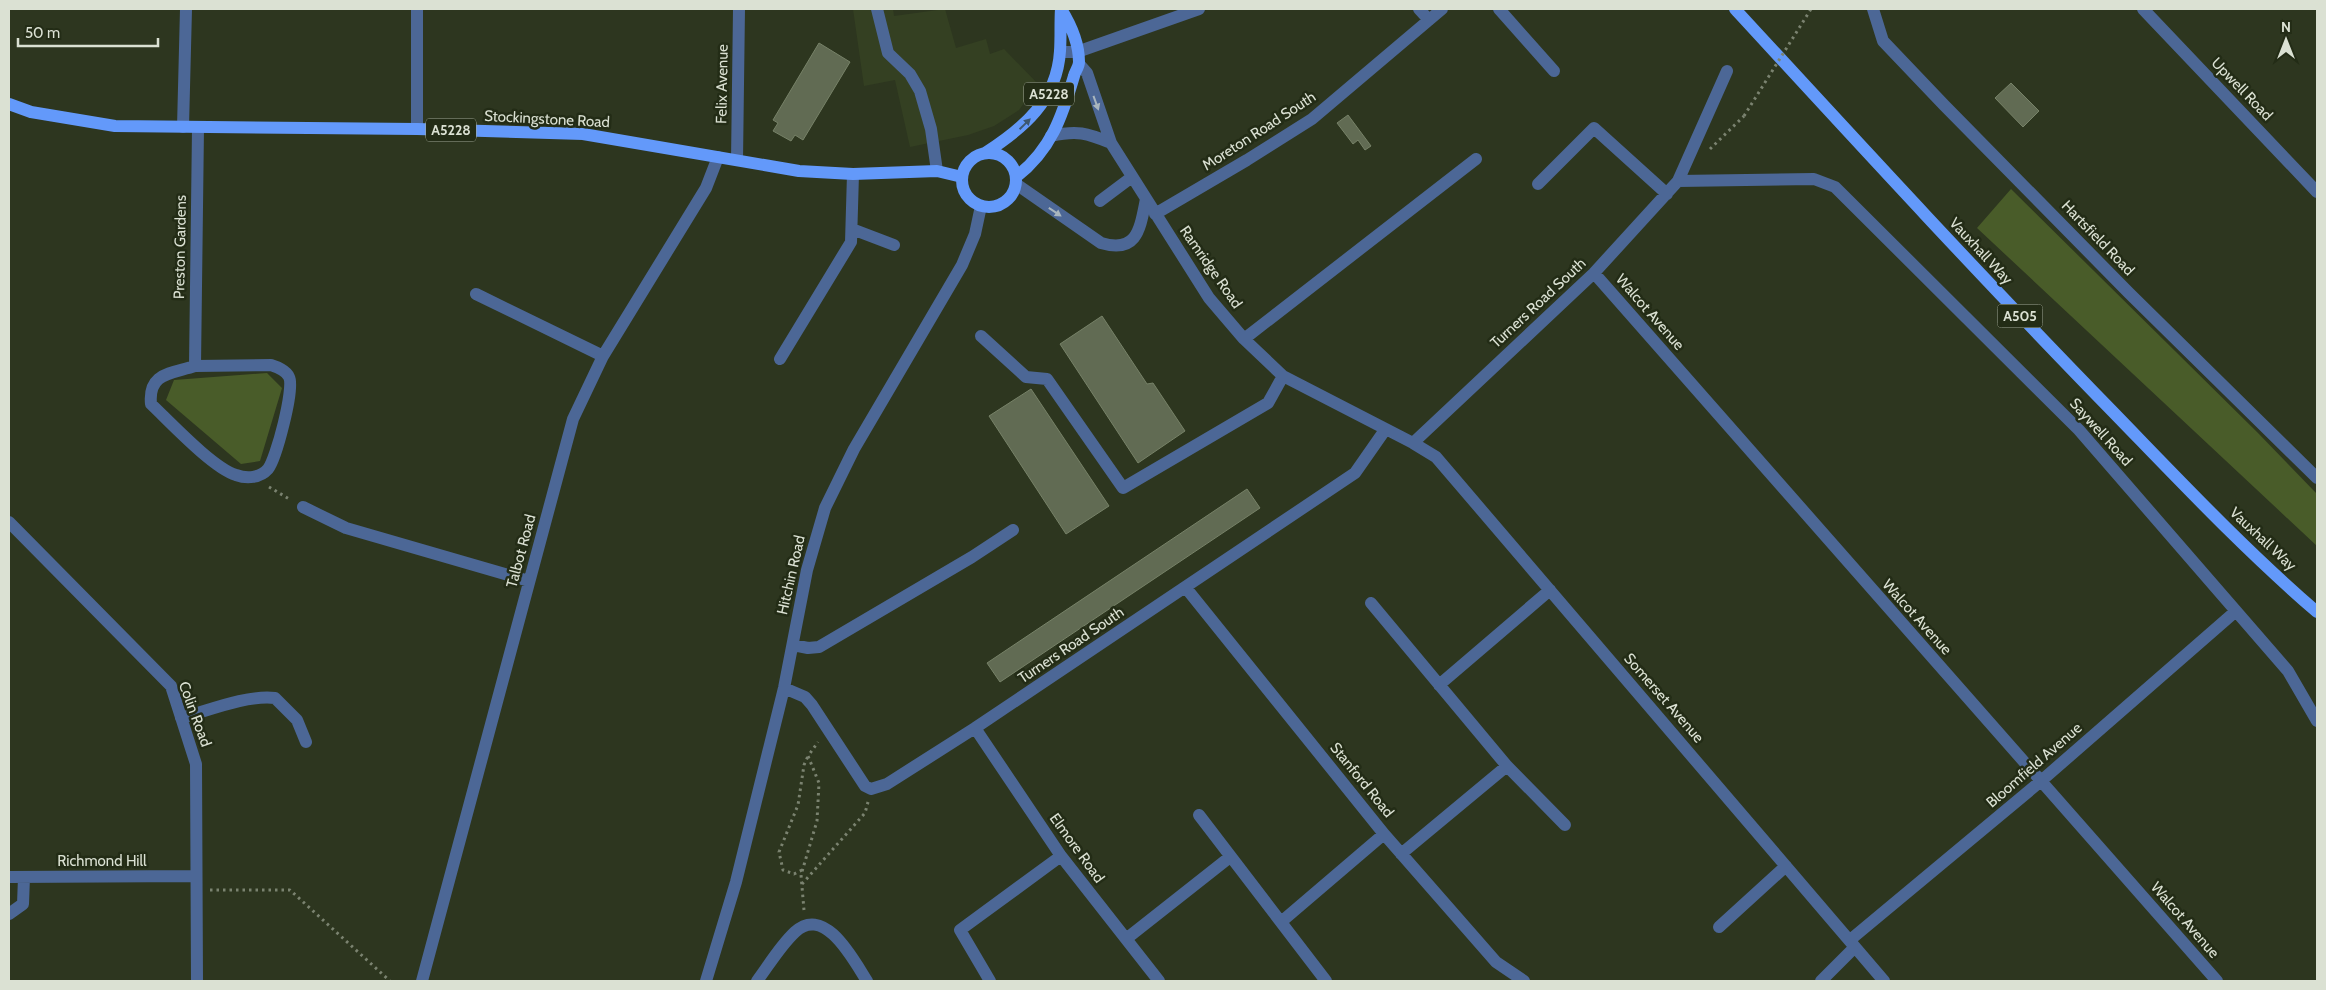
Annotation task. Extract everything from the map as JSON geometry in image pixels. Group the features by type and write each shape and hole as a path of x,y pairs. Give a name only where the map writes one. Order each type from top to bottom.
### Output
{"main road":[{"name":"A5228","path":"985,153 1014,134 1046,100 1054,83 1060,52 1061,9 1073,27 1078,58 1074,76 1064,112 1051,136 1029,167 1016,180"},
{"name":"Vauxhall Way","path":"1736,9 1894,182 2041,338 2217,519 2317,612"},
{"name":"Stockingstone Road","path":"9,104 31,112 115,126 416,129 583,134 799,171 853,174 937,171 962,177"},
{"path":"985,153 998,154 1006,159 1013,166 1016,180 1013,193 1004,203 994,207 981,206 971,201 965,194 962,177 965,166 971,159 985,153"}],"street":[{"path":"183,127 186,9"},
{"path":"416,129 417,9"},
{"name":"Felix Avenue","path":"737,160 739,9"},
{"path":"877,9 888,53 910,74 920,91 931,129 937,171"},
{"path":"1060,52 1078,58 1199,9"},
{"path":"1419,9 1429,20"},
{"name":"Moreton Road South","path":"1155,214 1312,119 1442,9"},
{"path":"1499,9 1554,71"},
{"name":"Hartsfield Road","path":"1873,9 1883,41 2129,293 2317,478"},
{"name":"Upwell Road","path":"2143,9 2317,192"},
{"name":"Ramridge Road","path":"1078,58 1087,73 1111,143 1209,298 1244,339 1283,376 1413,443"},
{"name":"Turners Road South","path":"1413,443 1594,273 1678,181 1727,71"},
{"name":"Preston Gardens","path":"195,366 198,128"},
{"path":"1538,184 1594,128 1667,194"},
{"path":"1051,136 1081,132 1111,143"},
{"name":"Talbot Road","path":"422,981 573,419 603,356 706,188 718,157"},
{"path":"1244,339 1476,159"},
{"path":"780,359 851,242 853,174"},
{"path":"1100,201 1132,177"},
{"path":"1016,180 1102,243 1115,247 1127,245 1137,234 1146,200"},
{"name":"Saywell Road","path":"1678,181 1814,180 1835,187 2079,430 2288,671 2317,721"},
{"name":"Hitchin Road","path":"706,981 730,907 784,688 807,570 832,490 962,265 975,234 981,206"},
{"path":"852,229 894,245"},
{"name":"Walcot Avenue","path":"1594,273 2218,981"},
{"path":"476,294 603,356"},
{"path":"981,336 1026,377 1047,379 1123,488 1268,403 1283,376"},
{"path":"271,365 281,369 290,377 291,390 273,459 263,473 253,477 237,476 222,469 152,404 150,390 158,379 195,366 271,365"},
{"name":"Turners Road South","path":"871,789 886,784 975,728 1355,473 1385,430"},
{"name":"Somerset Avenue","path":"1413,443 1436,457 1884,981"},
{"path":"303,508 346,528 529,581"},
{"name":"Colin Road","path":"9,522 170,686 196,764 197,981"},
{"path":"792,645 808,648 819,647 972,557 1013,530"},
{"name":"Stanford Road","path":"1186,588 1401,854 1496,962 1524,981"},
{"path":"1439,685 1550,590"},
{"path":"1371,603 1507,766 1565,825"},
{"name":"Bloomfield Avenue","path":"1821,981 1852,944 2236,611"},
{"path":"784,688 805,697 827,728 859,780 871,789"},
{"path":"181,718 243,701 265,697 275,698 297,720 306,742"},
{"name":"Elmore Road","path":"975,728 1061,856 1159,981"},
{"path":"1401,854 1507,766"},
{"path":"1199,816 1326,981"},
{"path":"1281,922 1384,834"},
{"path":"990,981 960,930 1061,856"},
{"path":"1126,939 1230,857"},
{"path":"1719,927 1786,866"},
{"name":"Richmond Hill","path":"9,877 196,876"},
{"path":"9,914 23,904 24,877"},
{"path":"757,981 796,932 805,926 818,926 831,932 844,947 867,981"}],"path":[{"path":"1744,116 1811,9"},
{"path":"253,477 303,508"},
{"path":"802,870 794,874 783,870 779,852 798,804 804,765 827,728"},
{"path":"805,926 802,870 817,821 819,783 808,756"},
{"path":"802,884 866,813 871,789"},
{"path":"196,890 290,890 390,981"}],"shaded area":[{"path":"853,9 893,9 894,16 945,9 956,48 986,39 990,54 1004,49 1038,84 1019,110 994,126 968,135 910,147 895,80 864,86"},
{"path":"2011,189 2257,432 2317,494 2317,546 1977,228"},
{"path":"267,373 282,388 260,461 241,464 166,400 174,380"}],"building":[{"path":"819,43 850,62 803,140 795,135 791,141 773,131 778,123 773,120"},
{"path":"2011,83 2039,111 2023,127 1995,98"},
{"path":"1348,115 1371,146 1365,150 1358,140 1353,144 1337,123"},
{"path":"1102,316 1147,384 1153,383 1185,431 1138,463 1060,344"},
{"path":"1031,389 1109,506 1066,534 989,416"},
{"path":"1247,489 1260,508 1000,682 987,663"}]}
